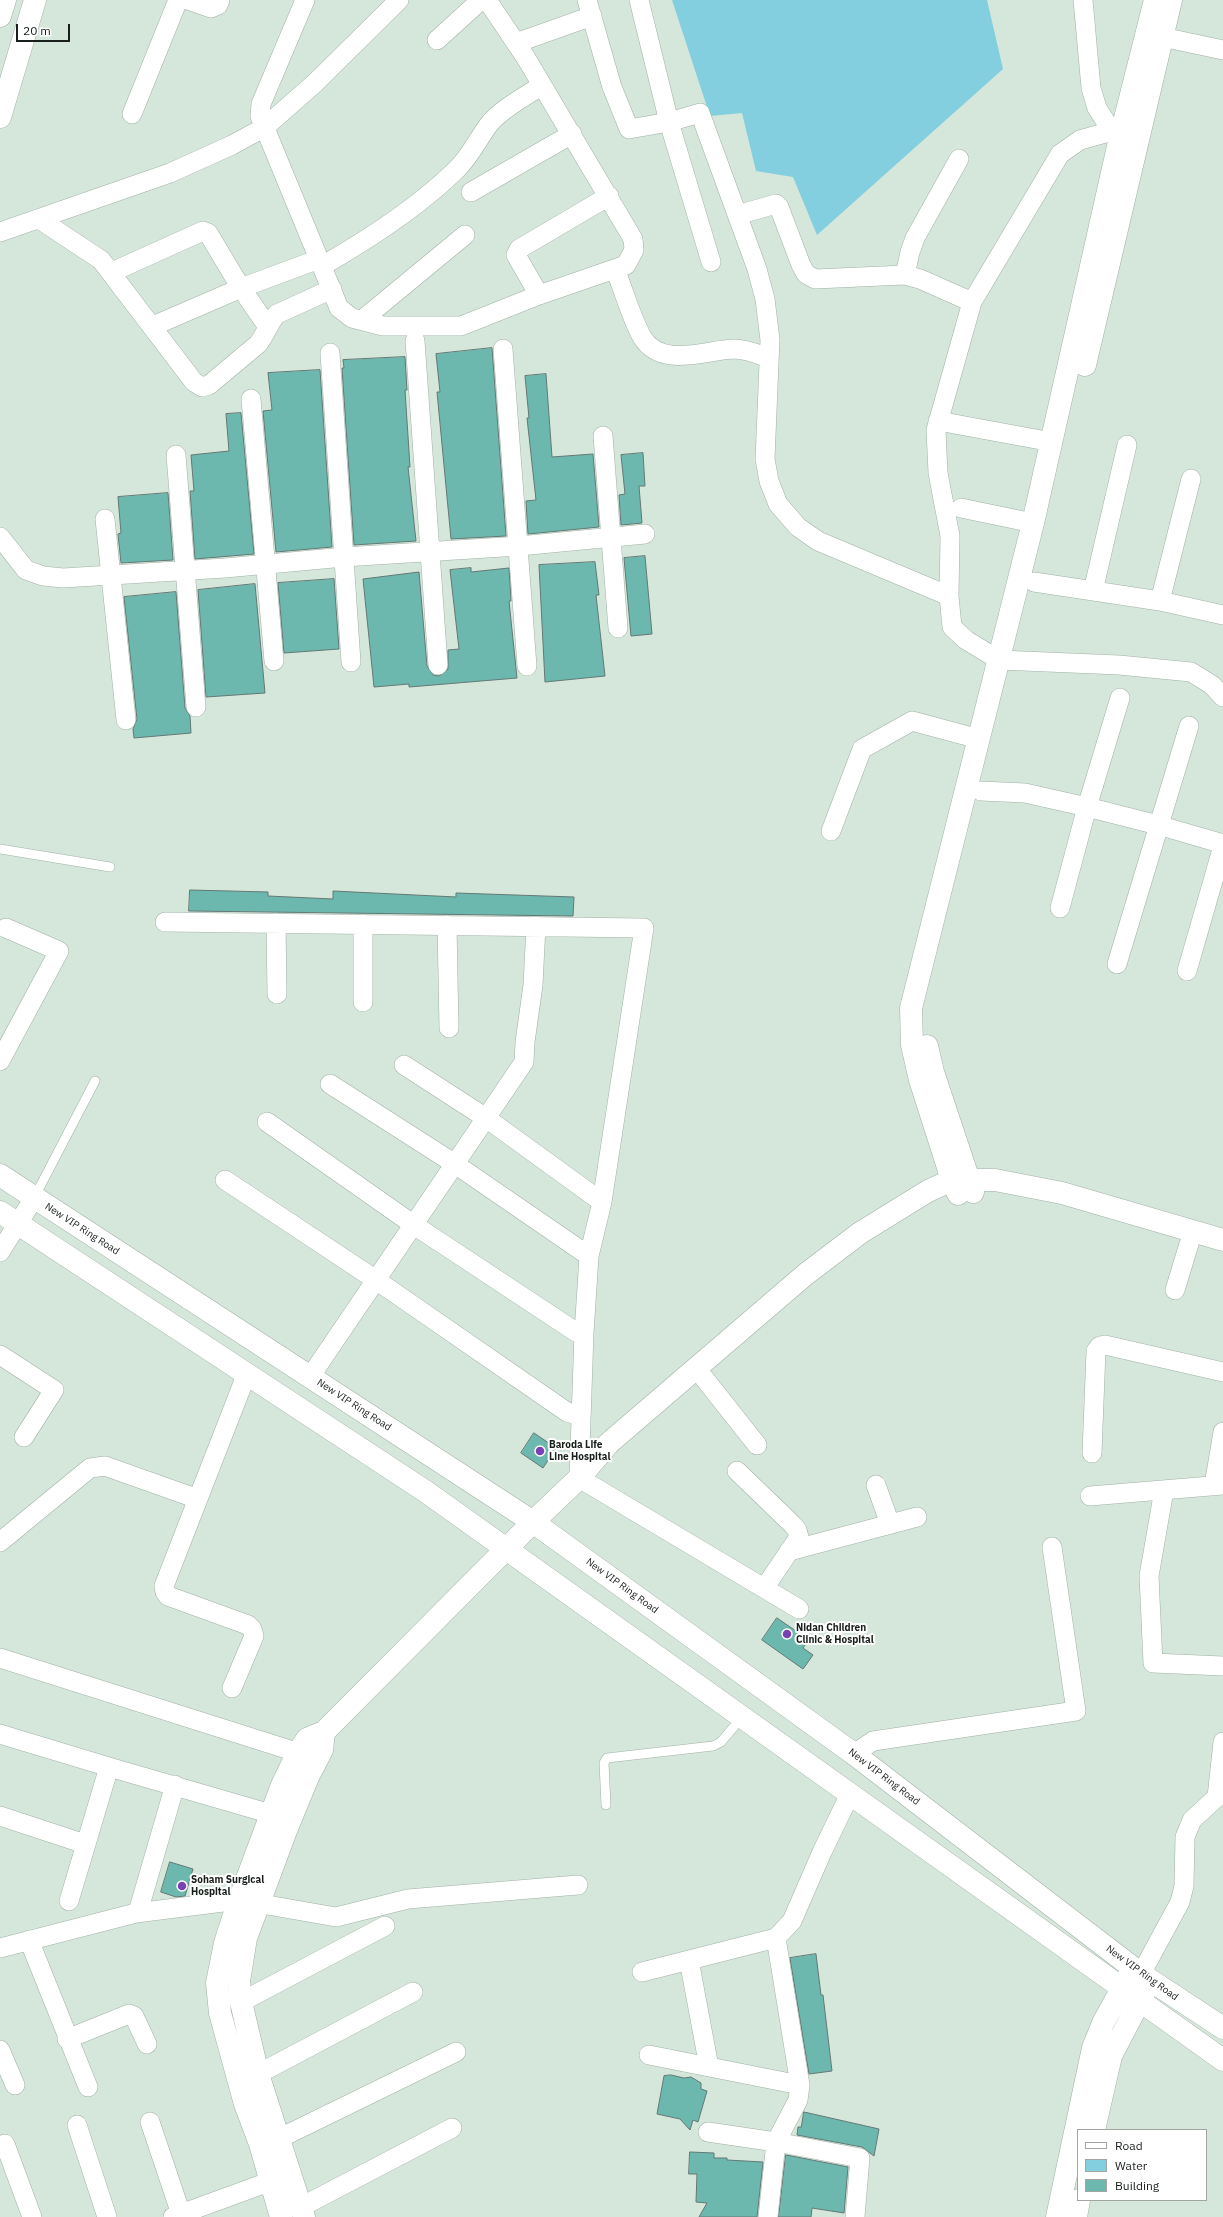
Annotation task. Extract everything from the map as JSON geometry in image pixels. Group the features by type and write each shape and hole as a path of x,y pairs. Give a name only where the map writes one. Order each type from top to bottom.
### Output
{"street":[{"path":"0,16 5,0"},
{"path":"0,117 35,0"},
{"path":"132,114 178,0"},
{"path":"188,0 210,8 218,5 220,0"},
{"path":"305,0 261,104 260,116 339,308 352,318 383,326 461,326 539,295 626,265 634,250 633,239 609,196 516,43 487,0"},
{"path":"0,232 170,173 232,145 264,127 315,83 399,0"},
{"path":"437,40 481,0"},
{"path":"639,0 670,122 711,262"},
{"path":"1083,0 1091,88 1097,108 1116,137"},
{"path":"963,1187 920,1080 912,1045 911,1008 979,739 1034,582 1154,35 1155,0"},
{"path":"963,1187 926,1040 926,1008 981,791 1033,523 1052,442 1116,137 1154,35 1171,0"},
{"path":"516,43 590,8 612,87 629,129 670,122 700,113 758,269 765,299 770,340 765,459 769,481 778,504 798,527 818,541 949,596"},
{"path":"1154,35 1223,50"},
{"path":"153,326 241,288 321,263 381,230 460,166 490,123 501,112 542,85"},
{"path":"471,192 572,134"},
{"path":"1116,137 1080,140 1060,154 972,302 936,430 938,473 950,536 949,596 952,626 966,640 1006,661 1119,665 1191,672 1212,685 1223,697"},
{"path":"905,275 915,238 959,159"},
{"path":"539,295 519,263 516,255 519,249 609,196"},
{"path":"737,215 776,204 779,207 801,265 806,274 816,279 905,275 920,279 972,302"},
{"path":"39,219 87,248 101,260 112,272 194,382 202,387 209,385 258,344 277,314 332,289"},
{"path":"112,272 202,231 208,233 241,288 268,327"},
{"path":"362,320 465,235"},
{"path":"615,269 643,338 655,351 674,356 734,349 749,351 769,358"},
{"path":"415,341 438,665"},
{"path":"503,349 527,666"},
{"path":"330,353 352,662"},
{"path":"251,399 274,661"},
{"path":"938,421 1052,442"},
{"path":"603,436 618,628"},
{"path":"1093,591 1127,445"},
{"path":"176,455 196,707"},
{"path":"1160,601 1191,479"},
{"path":"961,508 1033,523"},
{"path":"105,520 112,574 126,720"},
{"path":"0,537 26,570 43,576 63,578 344,557 519,546 645,534"},
{"path":"1034,582 1160,601 1223,615"},
{"path":"1060,908 1087,807 1120,698"},
{"path":"831,831 862,749 912,720 979,739"},
{"path":"1118,964 1158,825 1189,726"},
{"path":"981,791 1025,793 1158,825 1223,845 1187,971"},
{"path":"165,922 644,928 602,1202 589,1256 584,1333 579,1478"},
{"path":"276,923 278,994"},
{"path":"363,924 363,1002"},
{"path":"447,925 449,1028"},
{"path":"310,1377 524,1062 525,1042 533,985 536,926"},
{"path":"0,1061 7,1035 59,952 6,928"},
{"path":"404,1065 486,1118 602,1202"},
{"path":"330,1084 455,1164 589,1256"},
{"path":"267,1122 414,1225 576,1332 584,1333"},
{"name":"New VIP Ring Road","path":"0,1175 532,1522 854,1754 1142,1974 1223,2028"},
{"path":"225,1180 376,1280 567,1412 581,1416"},
{"path":"281,2217 278,2139 258,2074 240,2002 239,1981 246,1938 260,1903 281,1817 282,1785 308,1755 307,1739 324,1732 532,1522 579,1478 609,1443 806,1274 860,1233 928,1191 963,1187 995,1180 1062,1193 1223,1240"},
{"path":"579,1478 616,1454 815,1282 867,1244 963,1187 1058,1205 1223,1254"},
{"path":"0,1252 34,1198"},
{"path":"0,1212 425,1491 1223,2060"},
{"path":"1175,1290 1189,1244"},
{"path":"1092,1453 1096,1351 1100,1346 1105,1345 1223,1372"},
{"path":"0,1355 54,1390 24,1437"},
{"path":"232,1688 254,1636 252,1629 248,1625 168,1596 165,1592 164,1586 247,1373"},
{"path":"704,1378 757,1445"},
{"path":"1090,1496 1219,1485 1223,1432"},
{"path":"0,1542 90,1468 96,1466 105,1466 198,1499"},
{"path":"737,1471 797,1530 799,1537 765,1587"},
{"path":"579,1478 765,1587 799,1609"},
{"path":"876,1485 890,1524"},
{"path":"1164,1490 1150,1576 1153,1663 1223,1666"},
{"path":"790,1551 917,1517"},
{"path":"854,1754 873,1741 1076,1711 1052,1546"},
{"path":"0,1658 308,1755"},
{"path":"0,1734 281,1817"},
{"path":"1094,2129 1111,2056 1139,2000 1142,1974 1180,1902 1184,1886 1185,1837 1192,1820 1216,1797 1223,1742"},
{"path":"69,1901 108,1767"},
{"path":"138,1912 175,1785"},
{"path":"642,1972 776,1938 792,1921 822,1852 850,1794"},
{"path":"0,1816 85,1844"},
{"path":"281,1817 239,1900 225,1943 217,1983 220,2013 245,2104 280,2178 302,2212 452,2128"},
{"path":"0,1948 138,1912 239,1900 336,1918 408,1899 578,1885"},
{"path":"240,2002 385,1926"},
{"path":"768,2217 776,2142 798,2100 800,2085 776,1938"},
{"path":"29,1940 67,2039 88,2087"},
{"path":"689,1960 709,2067"},
{"path":"1056,2217 1093,2048 1121,1987 1142,1974"},
{"path":"258,2074 413,1992"},
{"path":"67,2039 129,2014 134,2016 147,2044"},
{"path":"0,2050 15,2085"},
{"path":"278,2139 456,2052"},
{"path":"649,2055 800,2085"},
{"path":"150,2122 179,2216 280,2178"},
{"path":"77,2125 107,2217"},
{"path":"708,2132 776,2142 860,2158 855,2217"},
{"path":"5,2144 32,2217"},
{"path":"1076,2217 1079,2201"}],"lane":[{"path":"0,849 110,867"},
{"path":"34,1198 95,1081"},
{"path":"606,1805 604,1763 607,1758 713,1746 721,1742 742,1717"}],"water":[{"path":"672,0 987,0 1003,69 817,235 793,177 756,171 742,113 710,116"}],"building":[{"path":"492,348 506,536 451,539 437,392 440,392 436,354"},
{"path":"405,357 407,390 405,390 410,467 408,467 416,541 354,545 342,368 344,368 343,360"},
{"path":"320,370 332,547 276,552 263,411 272,410 268,373"},
{"path":"546,374 552,457 593,454 599,527 528,534 526,501 536,500 527,418 529,418 525,376"},
{"path":"241,413 254,554 195,559 190,491 194,491 191,455 229,451 226,414"},
{"path":"643,453 645,486 639,486 642,523 621,525 619,495 625,494 621,455"},
{"path":"168,493 173,560 121,563 118,534 121,533 118,497"},
{"path":"645,556 652,634 631,636 624,558"},
{"path":"595,562 599,595 596,595 605,676 545,682 539,565"},
{"path":"471,568 471,572 509,568 511,601 509,601 517,678 409,687 409,684 374,687 363,579 419,572 427,666 433,675 439,676 448,669 448,650 459,649 450,570"},
{"path":"334,579 339,649 284,653 278,583"},
{"path":"255,584 265,693 206,697 198,590"},
{"path":"176,592 185,708 190,716 191,733 134,738 133,729 137,719 124,597"},
{"path":"190,890 268,892 268,896 333,899 333,891 456,897 456,893 574,897 573,916 189,911"},
{"path":"534,1433 556,1448 543,1468 521,1453"},
{"path":"777,1618 809,1640 803,1648 813,1655 803,1669 762,1640"},
{"path":"170,1862 193,1869 185,1896 176,1897 161,1892"},
{"path":"816,1954 821,1995 823,1995 832,2071 809,2074 790,1958"},
{"path":"671,2075 684,2078 691,2077 701,2083 701,2089 707,2091 698,2122 693,2120 690,2130 680,2119 657,2114 664,2076"},
{"path":"804,2112 879,2129 874,2156 862,2147 797,2135 798,2127 801,2127"},
{"path":"690,2152 714,2153 714,2158 727,2158 727,2160 763,2162 757,2217 699,2217 707,2203 696,2202 697,2174 689,2174"},
{"path":"786,2155 848,2167 844,2213 812,2208 811,2217 779,2217"}],"place":[{"name":"Baroda Life Line Hospital","path":"540,1451"},
{"name":"Nidan Children Clinic & Hospital","path":"787,1634"},
{"name":"Soham Surgical Hospital","path":"182,1886"}]}
